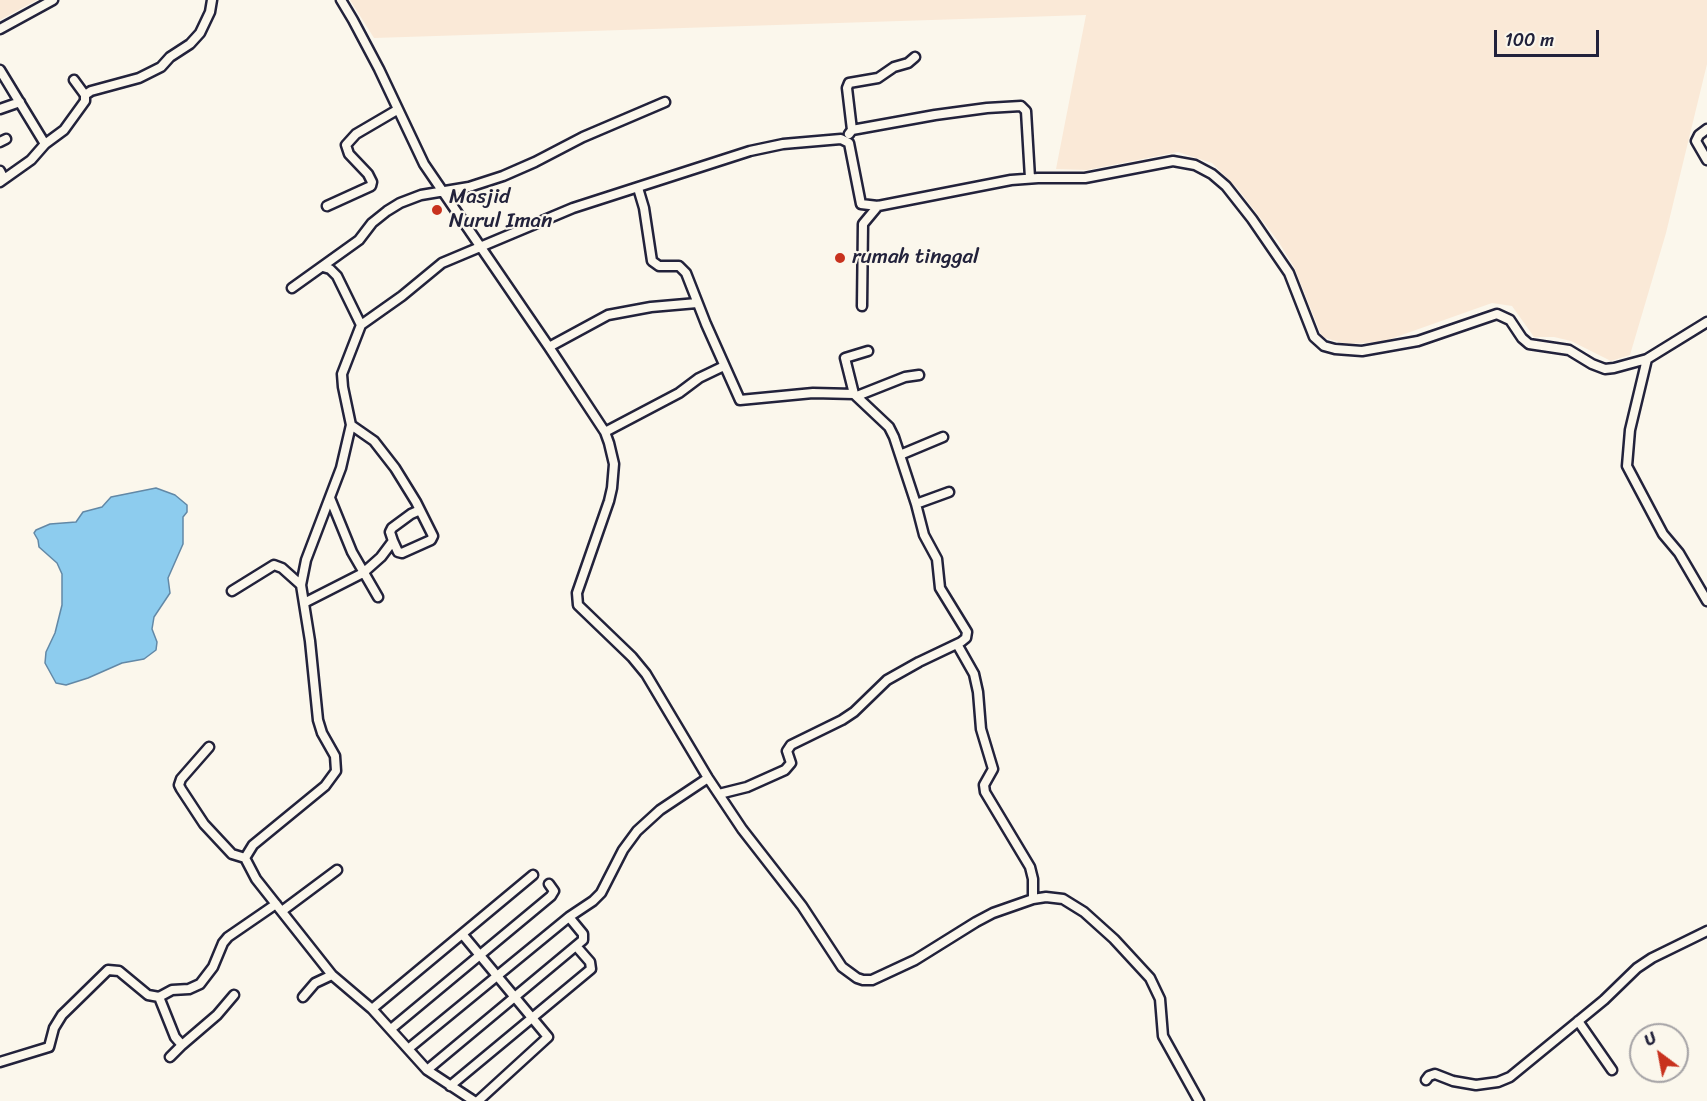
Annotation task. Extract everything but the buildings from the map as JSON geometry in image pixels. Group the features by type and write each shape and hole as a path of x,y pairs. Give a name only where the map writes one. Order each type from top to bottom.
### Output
{"street":[{"path":"0,29 53,0"},
{"path":"85,95 139,78 161,67 200,33 210,12 212,0"},
{"path":"341,0 424,164 605,432 613,454 612,488 579,585 576,601 585,614 632,657 646,674 708,778 746,835 802,906 842,967 863,980 883,976 935,948 976,922 1033,899 1054,897 1076,906 1114,939 1150,978 1160,999 1163,1036 1200,1101"},
{"path":"846,140 852,130 847,88 849,83 878,78 915,57"},
{"path":"0,70 45,144"},
{"path":"1,177 31,160 45,144 64,130 83,104 85,95 74,80"},
{"path":"0,109 20,102"},
{"path":"292,288 359,240 387,211 412,198 478,184 503,176 583,137 665,102"},
{"path":"852,130 936,115 1021,106 1026,111 1030,178"},
{"path":"327,206 371,186 372,182 368,174 349,154 346,145 356,134 397,110"},
{"path":"1707,129 1699,135 1696,141 1707,160"},
{"path":"245,858 253,845 326,786 336,771 335,756 322,733 318,720 310,641 301,585 306,560 341,468 351,425 342,380 361,325 402,296 442,263 573,208 765,147 846,140"},
{"path":"846,140 851,151 863,224 862,306"},
{"path":"861,204 878,206 1030,178 1085,178 1173,161 1187,162 1203,168 1226,186 1263,233 1289,273 1314,337 1320,344 1329,348 1362,351 1393,346 1497,314 1510,320 1529,344 1569,350 1605,369 1647,359 1707,322"},
{"path":"638,188 644,208 652,261 659,266 679,266 683,269 724,366 742,401 813,393 856,395 905,377 919,375"},
{"path":"863,224 878,206"},
{"path":"323,267 330,269 337,276 361,325"},
{"path":"549,347 608,315 651,307 697,303"},
{"path":"719,794 747,787 785,770 791,763 787,751 790,745 848,716 891,678 966,638 967,632 940,588 937,559 924,535 894,437 889,427 856,395 845,358 868,351"},
{"path":"1647,359 1630,430 1627,466 1663,534 1679,554 1707,601"},
{"path":"605,432 724,366"},
{"path":"351,425 374,441 407,486 420,510 432,538 399,553 390,532 404,518 420,510"},
{"path":"900,455 944,437"},
{"path":"916,504 949,492"},
{"path":"330,498 352,552 378,597"},
{"path":"304,603 363,573 381,557 393,541"},
{"path":"232,591 274,566 282,568 301,585"},
{"path":"957,644 974,674 978,692 981,729 993,769 985,783 986,792 1030,867 1033,879 1033,899"},
{"path":"209,747 186,772 179,785 183,795 204,824 232,854 245,858 256,879 332,975 372,1009 426,1070 476,1101 548,1038 463,934"},
{"path":"408,1049 569,917 584,909 601,893 623,850 638,831 660,810 708,778"},
{"path":"282,911 337,870"},
{"path":"372,1009 534,875"},
{"path":"391,1029 553,893 549,884"},
{"path":"0,1062 50,1047 54,1028 63,1015 108,970 119,971 150,997 159,998 172,990 189,989 200,984 213,967 228,937 276,904"},
{"path":"426,1070 583,940 584,936 569,917"},
{"path":"1426,1080 1435,1074 1453,1081 1476,1085 1504,1080 1524,1067 1645,962 1707,931"},
{"path":"450,1086 591,968 590,962 576,946"},
{"path":"303,997 315,983 332,975"},
{"path":"170,1057 217,1015 234,995"},
{"path":"159,998 175,1037 182,1045"},
{"path":"1578,1021 1612,1070"}],"shaded area":[{"path":"0,0 37,0 0,20"},
{"path":"350,0 1707,0 1707,64 1666,233 1630,355 1611,361 1571,341 1554,337 1534,337 1512,306 1492,303 1382,342 1346,344 1322,337 1294,267 1278,241 1238,189 1212,163 1178,152 1087,170 1056,169 1086,15 374,38"}],"water":[{"path":"156,488 175,495 187,505 187,512 183,517 183,544 168,578 170,593 154,617 152,629 157,642 156,650 144,659 122,663 88,678 66,685 56,683 45,663 46,652 55,633 62,605 62,574 57,563 39,547 34,533 50,524 76,522 83,512 102,507 111,497"}],"place":[{"name":"Masjid Nurul Iman","path":"437,210"},
{"name":"rumah tinggal","path":"840,258"}]}
